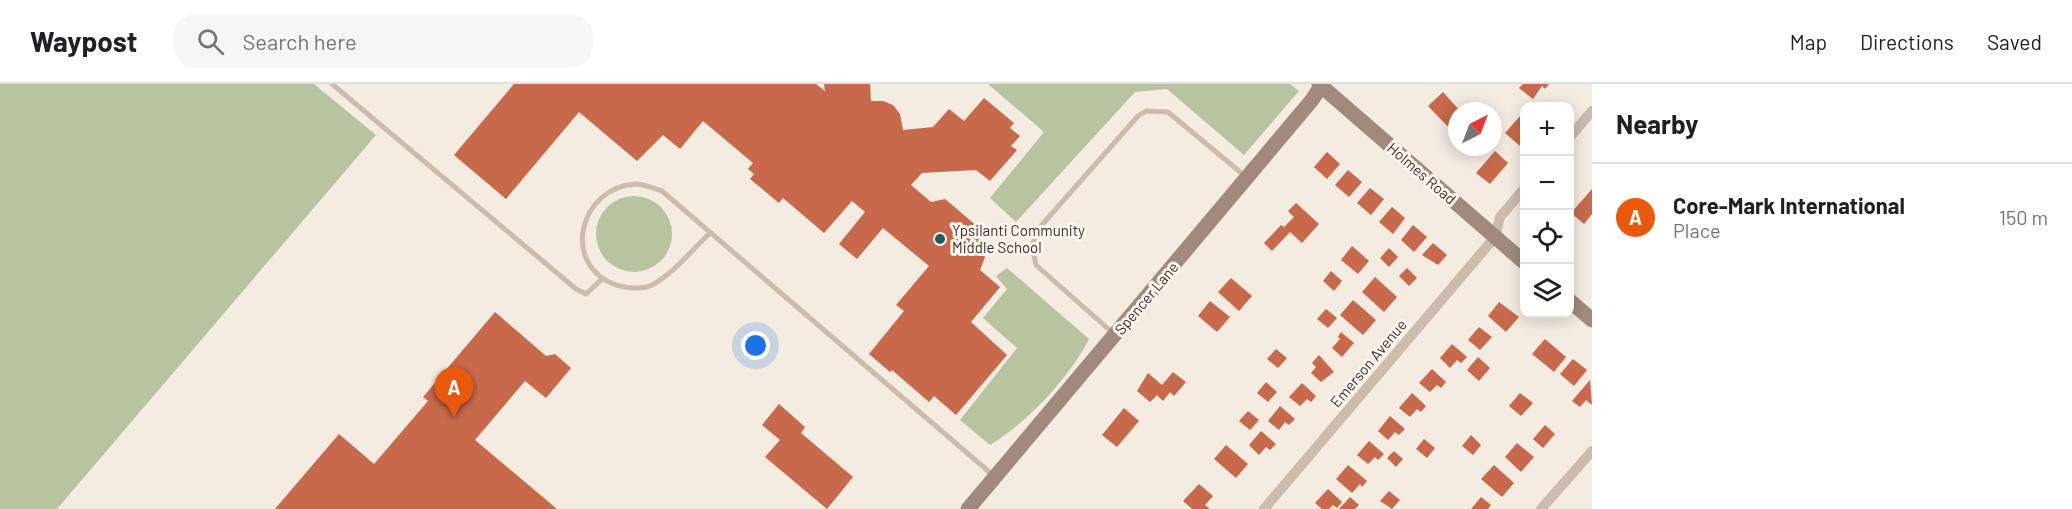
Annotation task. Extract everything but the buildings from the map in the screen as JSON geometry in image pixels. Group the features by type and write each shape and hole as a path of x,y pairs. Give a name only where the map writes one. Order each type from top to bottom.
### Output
{"street":[{"name":"Spencer Lane","path":"968,509 1115,335 1320,85"},
{"name":"Holmes Road","path":"1320,85 1520,259"},
{"path":"1574,131 1592,111"},
{"name":"Emerson Avenue","path":"1264,509 1495,237 1500,217 1520,194"},
{"path":"1574,305 1592,320"},
{"path":"1541,509 1592,452"}],"lane":[{"path":"332,84 576,289 586,294 601,280"},
{"path":"1115,335 1036,265 1032,245 1040,227 1137,116 1146,111 1168,112 1246,177"},
{"path":"710,233 669,272 650,286 625,288 601,280 585,256 582,231 587,213 608,193 636,184 662,191 995,477"}],"green space":[{"path":"0,84 314,84 376,135 57,509 0,509"},
{"path":"988,84 1290,84 1299,91 1244,155 1167,89 1135,92 1016,222 990,198 1044,132"},
{"path":"634,196 648,199 661,207 669,220 672,234 669,248 661,261 648,269 634,272 620,269 607,261 599,248 596,234 599,220 607,207 620,199"},
{"path":"1007,268 1089,339 1059,384 1033,412 990,445 960,420 1017,348 983,318 1007,289 996,276"}],"place":[{"name":"Ypsilanti Community Middle School","path":"940,239"},
{"name":"Core-Mark International","path":"454,417"}]}
